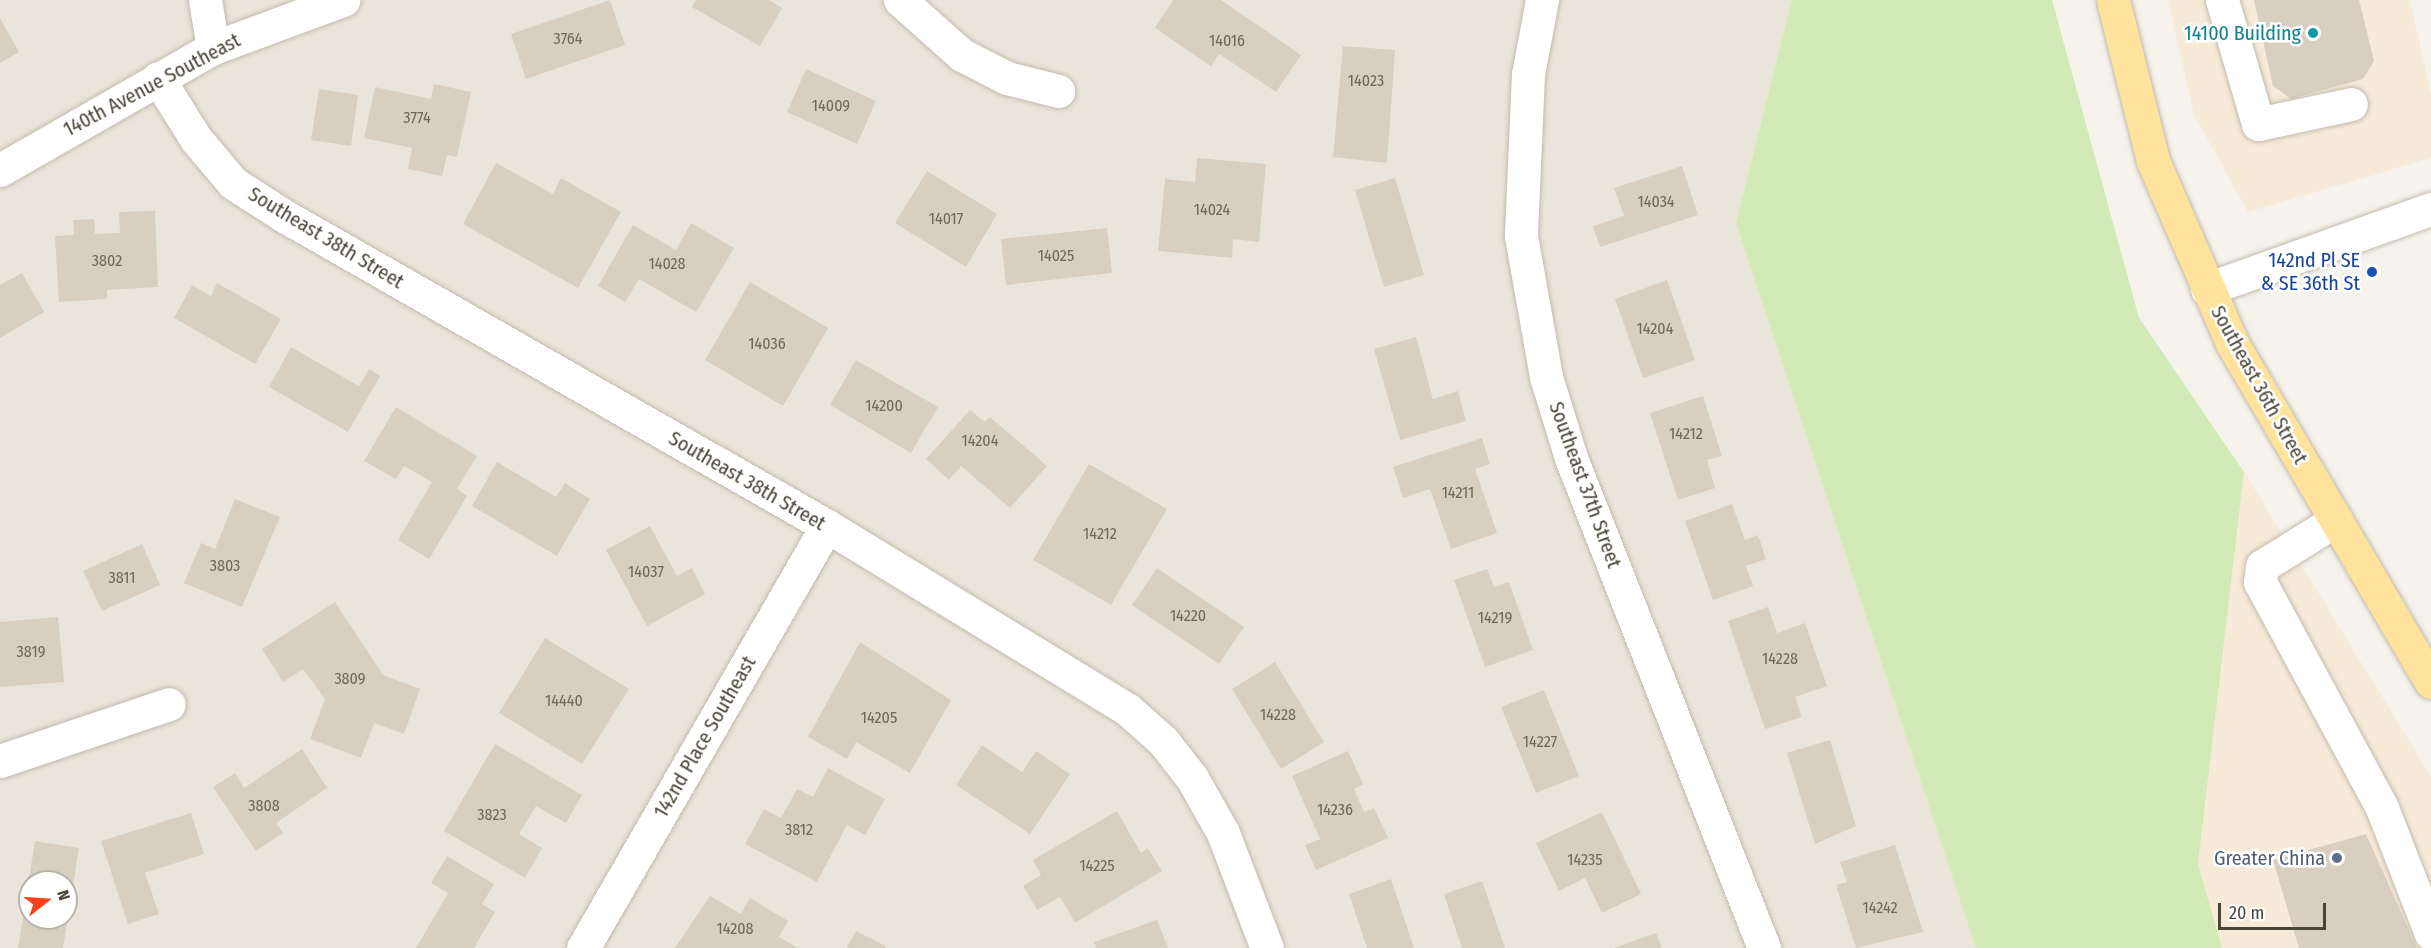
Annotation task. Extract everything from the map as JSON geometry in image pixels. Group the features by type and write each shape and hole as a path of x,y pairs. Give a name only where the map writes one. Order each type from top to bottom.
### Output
{"main road":[{"name":"Southeast 36th Street","path":"2113,0 2153,161 2207,289 2248,375 2431,682"}],"street":[{"path":"205,0 213,48"},
{"name":"140th Avenue Southeast","path":"0,170 213,48 343,0"},
{"path":"900,0 962,55 1007,78 1058,91"},
{"name":"Southeast 37th Street","path":"1542,0 1528,74 1521,236 1546,377 1571,458 1764,948"},
{"path":"2222,0 2258,124 2351,104"},
{"name":"Southeast 38th Street","path":"158,78 196,139 233,183 827,526 1127,709 1163,741 1223,833 1267,948"},
{"path":"2207,289 2431,209"},
{"path":"2336,520 2262,566 2260,582 2382,808 2431,934"},
{"name":"142nd Place Southeast","path":"583,948 827,526"},
{"path":"0,761 169,704"}],"shaded area":[{"path":"0,0 1792,0 1736,223 1980,948 0,948"},
{"path":"2168,0 2410,0 2431,94 2431,158 2248,212 2194,115"},
{"path":"2244,472 2431,776 2431,948 2222,948 2198,864"}],"green space":[{"path":"1792,0 2052,0 2139,318 2244,472 2198,864 2222,948 1976,948 1736,223"}],"building":[{"path":"610,0 625,45 526,79 511,34"},
{"path":"696,0 769,0 782,8 760,46 692,7"},
{"path":"1173,0 1221,0 1301,55 1276,92 1219,54 1211,66 1155,28"},
{"name":"14100 Building","path":"2254,0 2359,0 2374,61 2363,79 2291,99 2273,86"},
{"path":"0,18 19,52 0,63"},
{"path":"1343,46 1395,50 1387,163 1333,157"},
{"path":"806,69 876,101 857,144 787,112"},
{"path":"434,84 471,92 457,157 447,155 442,176 408,169 412,148 364,138 375,87 431,99"},
{"path":"319,89 358,95 351,146 311,140"},
{"path":"1197,158 1266,164 1259,242 1233,239 1232,258 1158,251 1165,179 1195,182"},
{"path":"496,163 553,194 561,178 621,212 578,288 463,224"},
{"path":"1682,166 1698,215 1600,247 1593,226 1624,216 1614,188"},
{"path":"927,171 997,214 966,267 895,223"},
{"path":"1395,178 1424,275 1384,287 1355,190"},
{"path":"155,211 158,287 107,290 107,299 59,302 55,236 74,235 73,220 94,219 95,234 120,233 119,212"},
{"path":"691,223 734,248 696,312 639,279 625,302 598,286 633,225 676,250"},
{"path":"1107,228 1112,273 1006,285 1001,239"},
{"path":"22,273 44,312 0,338 0,285"},
{"path":"1667,280 1695,360 1643,378 1615,299"},
{"path":"750,282 828,328 783,406 705,360"},
{"path":"217,283 281,319 255,364 174,318 192,285 211,296"},
{"path":"1416,337 1433,399 1458,391 1466,421 1400,440 1374,349"},
{"path":"291,347 359,386 369,369 380,376 348,432 269,387"},
{"path":"856,360 938,407 911,453 830,405"},
{"path":"1703,396 1722,456 1707,460 1715,488 1678,500 1650,413"},
{"path":"396,407 477,456 457,489 467,496 429,559 398,540 432,482 404,466 396,479 364,461"},
{"path":"970,410 985,422 990,417 1047,466 1010,508 961,466 949,480 926,459"},
{"path":"1482,438 1490,464 1475,469 1497,533 1451,549 1430,489 1403,498 1393,467"},
{"path":"497,462 556,497 565,483 590,499 557,556 472,506"},
{"path":"1089,464 1167,509 1111,605 1033,560"},
{"path":"235,499 280,517 242,607 184,583 201,543 215,549"},
{"path":"1732,504 1745,540 1758,535 1766,559 1746,566 1753,586 1713,600 1685,521"},
{"path":"650,526 677,576 692,568 705,594 647,626 606,550"},
{"path":"142,544 160,585 102,611 83,571"},
{"path":"1157,568 1244,627 1219,664 1132,605"},
{"path":"1487,569 1494,587 1509,582 1533,650 1485,667 1454,580"},
{"path":"335,602 383,675 420,689 404,734 374,723 361,758 310,739 325,699 303,669 283,682 262,649"},
{"path":"1768,607 1777,633 1805,623 1827,686 1795,697 1802,717 1765,729 1728,621"},
{"path":"58,617 64,682 0,687 0,622"},
{"path":"545,638 629,689 582,764 499,713"},
{"path":"860,642 951,700 910,773 856,742 847,759 808,737"},
{"path":"1275,662 1324,742 1281,769 1232,689"},
{"path":"1544,690 1579,776 1536,793 1501,707"},
{"path":"1830,740 1856,826 1815,844 1787,753"},
{"path":"495,744 582,795 566,823 536,806 519,834 542,848 525,878 444,831"},
{"path":"982,745 1022,772 1036,751 1070,774 1030,834 956,785"},
{"path":"302,749 327,788 276,823 283,833 256,851 213,787 235,773 244,788"},
{"path":"1348,751 1363,784 1354,789 1364,812 1374,808 1388,838 1316,870 1305,845 1320,839 1292,776"},
{"path":"828,768 885,799 865,835 847,825 817,882 745,844 764,809 781,818 797,789 813,797"},
{"path":"1117,811 1141,853 1148,848 1162,871 1075,923 1060,897 1037,910 1023,886 1041,875 1033,860"},
{"path":"1602,812 1641,894 1602,913 1585,878 1559,891 1536,843"},
{"path":"191,813 204,854 145,873 159,914 128,924 101,841"},
{"path":"2366,834 2417,948 2299,948 2273,860"},
{"path":"35,841 79,848 75,870 30,870"},
{"path":"1895,845 1923,932 1856,948 1836,885 1847,882 1840,862"},
{"path":"447,856 494,884 482,904 495,912 474,948 416,948 448,893 431,883"},
{"path":"1391,879 1414,948 1367,948 1349,894"},
{"path":"1482,881 1505,948 1462,948 1444,894"},
{"path":"710,896 741,914 750,898 788,921 779,937 798,948 675,948"},
{"path":"1157,920 1168,948 1096,948 1094,942"},
{"path":"21,930 66,930 63,948 18,948"},
{"path":"856,931 886,946 885,948 847,948"},
{"path":"1656,933 1662,948 1614,948"}],"place":[{"name":"14100 Building","path":"2313,33"},
{"name":"142nd Pl SE & SE 36th St","path":"2372,272"},
{"name":"Greater China","path":"2337,858"}]}
